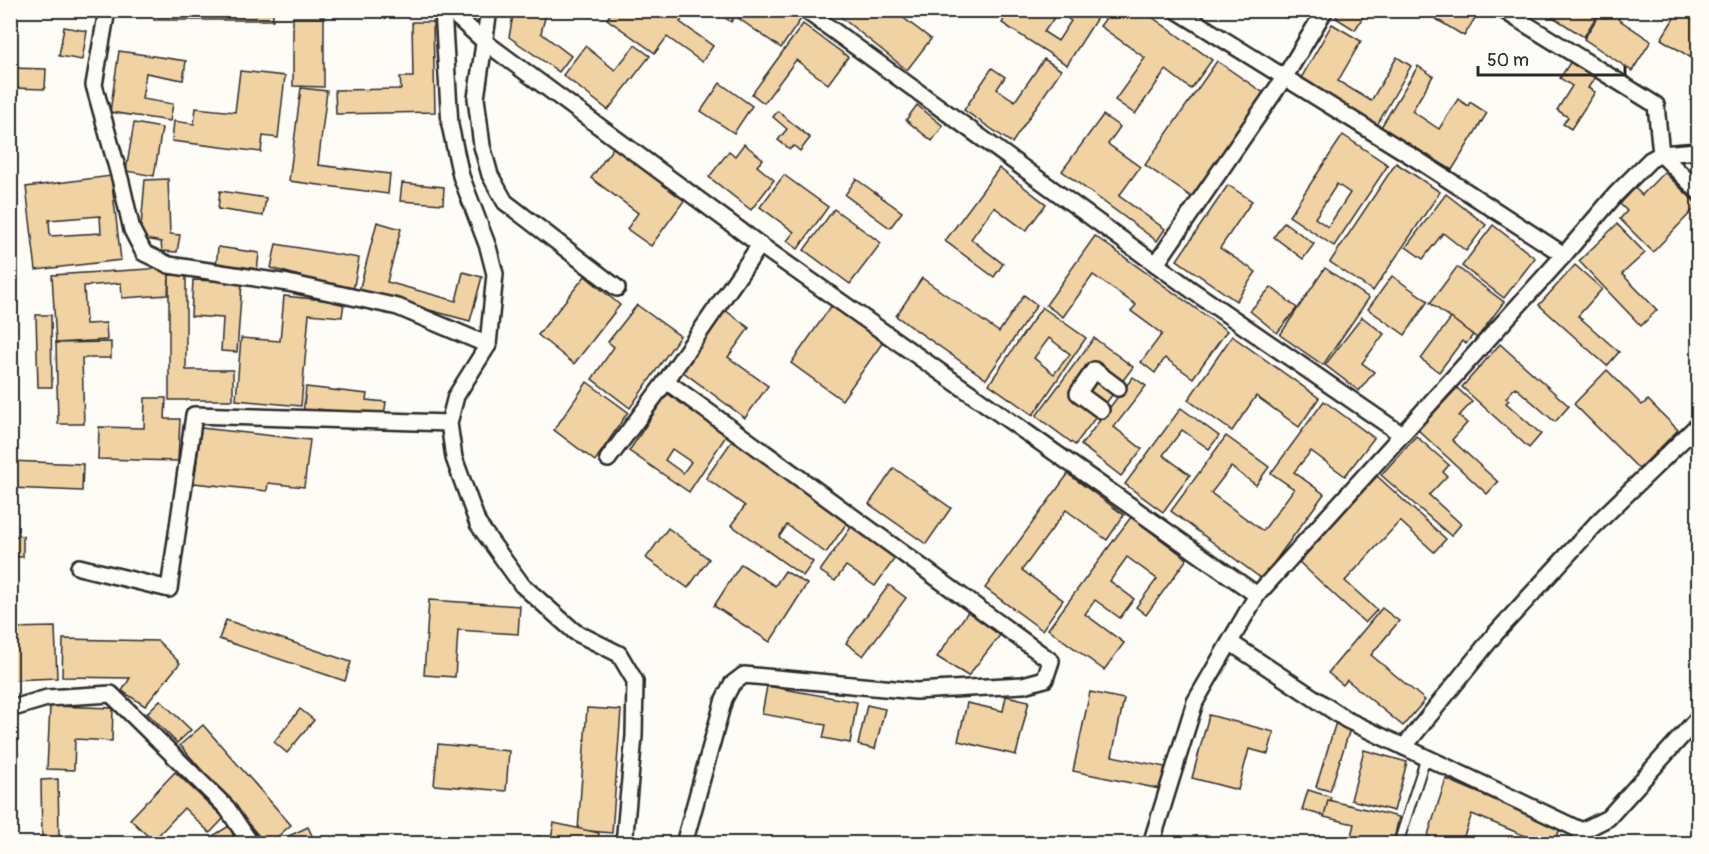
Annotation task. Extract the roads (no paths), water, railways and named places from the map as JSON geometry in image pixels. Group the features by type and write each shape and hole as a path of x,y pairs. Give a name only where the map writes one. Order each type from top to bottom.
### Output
{"street":[{"path":"107,10 94,85 132,230 144,253 169,266 288,283 398,307 488,345"},
{"path":"443,10 450,125 461,176 488,247 495,274 488,345 456,396 449,423 454,458 478,524 515,576 575,632 619,654 635,681 634,736 624,843"},
{"path":"449,10 485,42 760,245 1257,595"},
{"path":"489,10 476,99 482,146 490,175 505,202 617,288"},
{"path":"805,10 1156,264 1401,434"},
{"path":"1176,10 1421,162 1564,255"},
{"path":"1156,264 1284,78 1325,10"},
{"path":"1503,10 1656,105 1661,154 1698,192"},
{"path":"1151,843 1195,702 1257,595 1564,255 1616,194 1650,160 1661,154 1698,151"},
{"path":"608,459 666,381 760,245"},
{"path":"1101,410 1077,393 1094,370 1118,388"},
{"path":"666,381 1051,661 1045,679 1023,685 916,691 744,675 732,684 724,699 684,843"},
{"path":"79,567 169,589 194,415 449,423"},
{"path":"1404,747 1495,634 1596,524 1698,425"},
{"path":"1231,643 1347,720 1426,757 1581,837 1608,818 1698,718"},
{"path":"10,709 47,698 111,694 227,808 251,843"}],"lane":[{"path":"1398,843 1426,757"}]}
